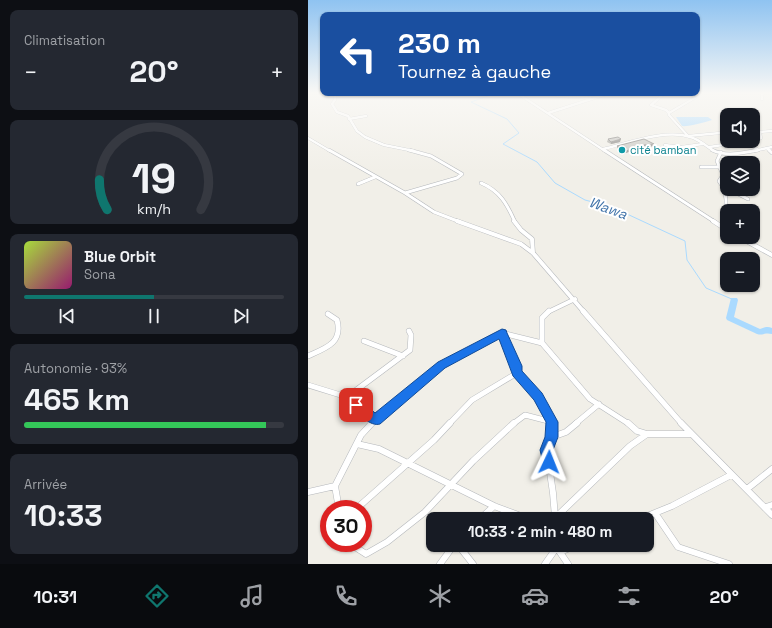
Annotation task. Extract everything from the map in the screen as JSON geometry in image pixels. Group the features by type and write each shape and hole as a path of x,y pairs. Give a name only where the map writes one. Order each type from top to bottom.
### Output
{"street":[{"path":"350,119 356,131 368,139 384,145 416,151 431,156 462,174 457,178 405,193"},
{"path":"558,119 720,225"},
{"path":"674,119 688,136 721,152 731,153 772,147"},
{"path":"763,132 772,131"},
{"path":"763,132 772,135"},
{"path":"603,149 642,139 720,133"},
{"path":"308,138 405,193 434,212 522,244 533,253 538,261 575,299 691,434 731,475 769,506 772,515"},
{"path":"665,145 681,147 703,144"},
{"path":"708,147 720,145"},
{"path":"767,148 772,153"},
{"path":"701,167 720,168 717,161 721,152"},
{"path":"358,184 375,177"},
{"path":"481,183 494,189 505,201 515,223 532,239 533,253"},
{"path":"742,196 748,199"},
{"path":"752,244 772,255"},
{"path":"542,342 542,318 549,311 575,299"},
{"path":"308,356 328,346 338,335 339,331 337,320 328,314"},
{"path":"347,397 410,350 411,335 409,331"},
{"path":"338,500 336,486 361,435 375,420 442,365 502,333 542,342 584,393 628,423 637,431 648,434 691,434"},
{"path":"502,333 516,366 517,372 538,396 552,422 552,437 547,450 555,500 555,512"},
{"path":"364,341 403,356"},
{"path":"366,500 434,440 472,400 517,372"},
{"path":"308,385 347,397 375,420"},
{"path":"552,437 566,432 599,404"},
{"path":"372,551 387,542 425,512 473,461 522,416 525,415 552,422"},
{"path":"561,512 630,446 648,434"},
{"path":"357,444 379,450 409,463 451,486 511,512"},
{"path":"747,489 772,469"},
{"path":"729,564 727,562 678,547 655,513 672,506 731,475"},
{"path":"308,492 336,486"},
{"path":"488,512 494,506"},
{"path":"440,564 449,552"},
{"path":"464,552 473,564"},
{"path":"545,564 554,552"},
{"path":"560,552 568,564"}],"water":[{"path":"678,119 712,120 692,125 682,126"}],"building":[{"path":"618,137 621,139 611,142 608,139"},
{"path":"644,139 654,144 644,145 626,151 617,146"}],"waterway":[{"name":"Wawa","path":"507,119 519,133 503,144 537,162 555,183 585,200 612,207 685,241 687,260 706,288 734,300"},
{"name":"Wawa","path":"734,300 730,318 760,332 768,329 772,331"}],"place":[{"name":"cité bamban","path":"622,150"}],"route":[{"path":"356,405 375,420 442,365 502,333 516,366 517,372 538,396 552,422 552,437 547,450 549,462"}]}
